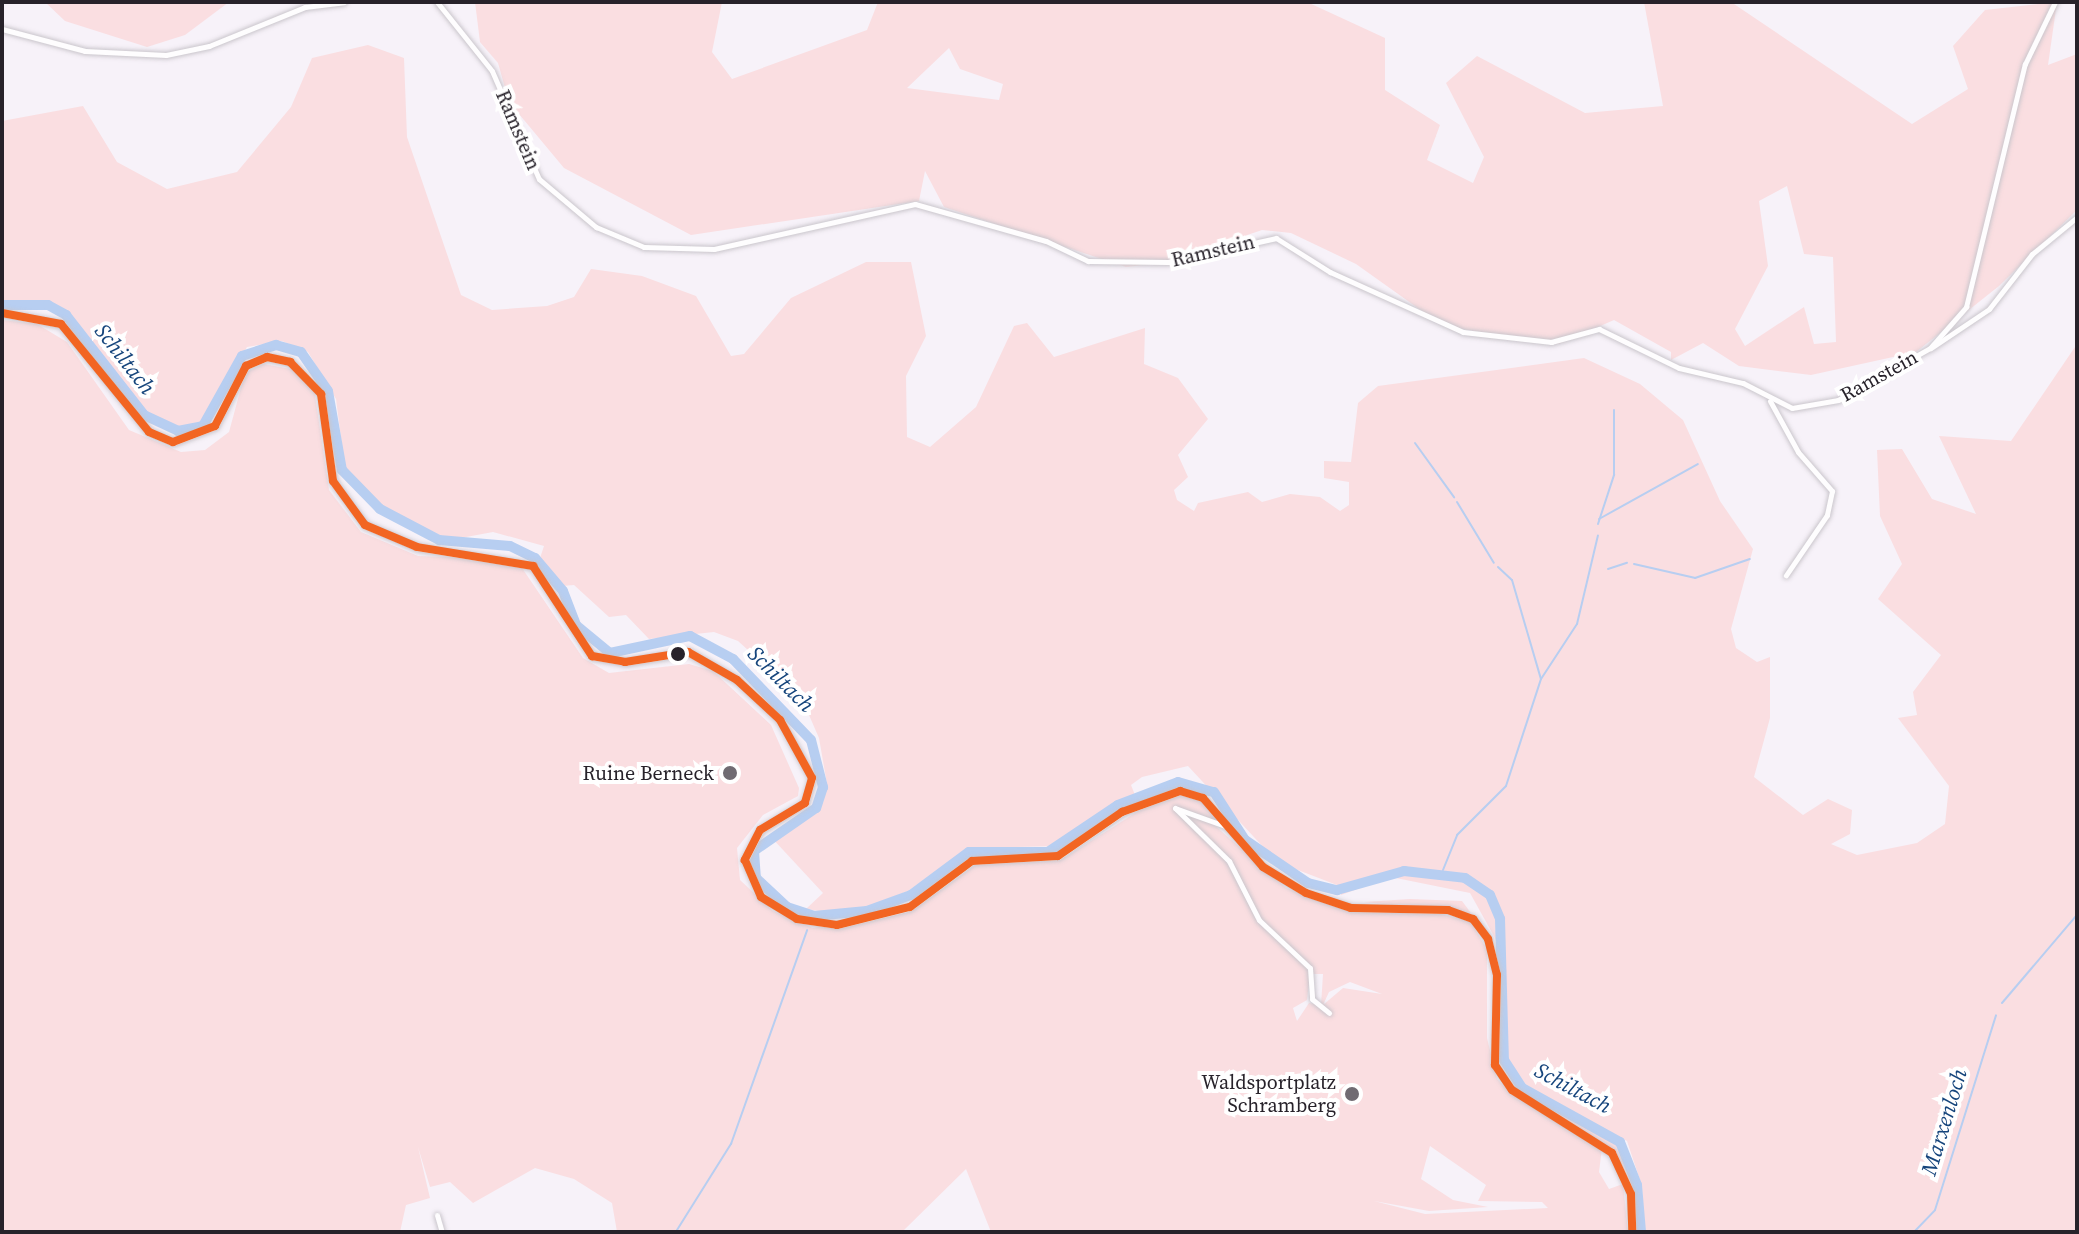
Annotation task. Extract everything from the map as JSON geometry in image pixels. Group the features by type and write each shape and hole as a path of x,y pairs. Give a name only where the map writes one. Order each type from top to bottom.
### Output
{"main road":[{"path":"2,313 61,324 149,432 173,442 215,426 246,366 267,357 290,362 321,394 333,481 365,525 417,547 533,566 592,656 625,662 688,652 737,680 780,720 812,778 805,803 760,830 745,860 761,897 797,919 837,925 910,907 972,861 1058,856 1122,812 1164,793 1193,792 1283,881 1336,906 1448,910 1473,919 1488,939 1497,975 1495,1065 1512,1090 1612,1153 1631,1194 1632,1232"}],"street":[{"path":"2,29 85,51 159,56 209,46 305,7 344,2"},
{"name":"Ramstein","path":"437,2 492,71 539,179 596,227 644,247 714,249 915,204 1046,241 1088,261 1168,262 1276,238 1330,272 1463,332 1551,342 1599,329 1679,368 1743,383 1770,400 1792,408 1838,400 1930,348 1989,309 2032,254 2077,217"},
{"path":"1930,348 1966,307 1976,284 2025,64 2055,2"},
{"path":"1770,400 1779,422 1832,491 1827,515 1786,575"},
{"path":"1779,422 1792,408"},
{"path":"1226,826 1175,808 1229,861 1259,920 1310,968 1312,999 1329,1013"},
{"path":"437,1215 442,1232"}],"shaded area":[{"path":"45,2 229,2 185,35 147,47 65,21"},
{"path":"475,2 722,2 712,52 732,79 867,30 878,2 1307,2 1385,38 1385,90 1440,125 1427,160 1473,183 1484,157 1446,83 1477,56 1585,113 1663,106 1644,2 1731,2 1912,124 1968,89 1953,46 1985,10 2057,2 2048,65 2077,54 2077,210 1999,286 1916,352 1811,375 1739,366 1703,343 1671,360 1671,352 1614,320 1559,344 1443,326 1356,264 1291,233 1262,230 1168,262 1126,267 944,207 925,171 919,201 691,235 564,168 509,102 498,63 480,42","holes":["949,48 960,69 1003,84 999,100 907,88","1787,186 1804,254 1833,257 1836,342 1814,344 1804,307 1745,346 1735,329 1768,266 1759,201"]},
{"path":"368,45 404,58 407,137 461,295 492,310 547,306 574,297 591,269 642,276 696,296 731,356 744,354 791,298 866,262 911,262 926,336 906,376 907,437 930,447 976,407 1014,326 1027,323 1054,357 1145,328 1144,364 1178,378 1208,419 1178,455 1188,477 1174,490 1177,500 1194,511 1198,503 1248,492 1262,502 1290,494 1320,497 1340,511 1349,505 1349,482 1324,478 1324,461 1351,462 1358,403 1378,386 1584,358 1640,384 1683,420 1720,501 1753,549 1731,629 1736,648 1757,662 1770,657 1770,718 1754,777 1803,815 1828,799 1852,810 1850,834 1831,844 1857,855 1917,843 1945,824 1949,786 1898,718 1917,715 1913,692 1941,655 1878,599 1902,564 1880,516 1877,450 1902,449 1932,499 1976,514 1939,436 2011,441 2077,344 2077,1232 1644,1232 1642,1186 1627,1141 1531,1090 1509,1066 1500,947 1470,893 1391,877 1341,895 1337,885 1277,862 1188,766 1142,777 1131,785 1135,795 1059,846 969,848 908,891 846,915 806,909 823,893 771,837 823,803 827,784 819,738 802,699 738,641 714,632 649,639 626,615 609,617 574,585 562,586 540,558 544,546 493,532 450,540 376,504 345,469 336,399 308,352 282,341 247,347 202,423 177,429 147,413 67,313 47,302 2,302 2,121 83,106 117,162 167,189 237,172 291,107 312,58"},
{"path":"2,320 37,324 67,342 129,430 181,452 205,450 229,432 245,373 264,364 301,371 314,389 329,490 361,532 418,556 500,559 522,568 583,658 609,673 689,664 713,671 771,725 799,788 798,796 763,815 737,848 740,880 773,911 813,928 910,912 976,865 1066,857 1146,806 1184,794 1202,801 1220,822 1212,823 1286,888 1354,913 1433,912 1471,922 1487,950 1487,1038 1497,1079 1516,1098 1602,1148 1599,1172 1609,1189 1623,1184 1628,1232 991,1232 966,1169 902,1232 617,1232 612,1203 574,1179 535,1168 473,1203 450,1182 430,1187 418,1147 430,1198 406,1205 400,1232 2,1232","holes":["1310,974 1323,974 1321,1005 1309,1003 1297,1021 1293,1008 1307,1000","1350,982 1382,994 1343,988 1323,1005 1329,992","1430,1146 1486,1185 1478,1201 1542,1202 1548,1208 1425,1214 1374,1201 1429,1211 1488,1207 1453,1200 1421,1179"]},
{"path":"1410,899 1462,901 1471,913 1364,902"},
{"path":"1537,1104 1607,1135 1620,1149 1635,1189 1615,1150"}],"waterway":[{"name":"Schiltach","path":"2,305 48,305 66,315 144,415 178,431 203,426 242,356 276,345 301,352 328,391 342,470 380,509 439,540 510,546 535,558 563,591 576,625 610,653 690,636 733,659 811,740 823,787 816,808 754,851 756,878 787,907 814,916 867,911 911,895 969,852 1048,852 1118,805 1178,782 1214,792 1245,840 1308,883 1337,890 1404,871 1465,878 1490,895 1500,919 1504,1060 1522,1088 1620,1142 1637,1185 1641,1232"},
{"path":"1598,524 1614,475 1614,410"},
{"path":"1415,443 1454,497"},
{"path":"1599,519 1698,464"},
{"path":"1457,502 1494,563"},
{"path":"1443,870 1457,835 1506,786 1541,679 1577,624 1598,535"},
{"path":"1634,564 1695,578 1750,559"},
{"path":"1608,569 1627,563"},
{"path":"1498,567 1512,580 1541,679"},
{"name":"Marxenloch","path":"2002,1003 2077,915"},
{"path":"677,1230 731,1144 807,930"},
{"name":"Marxenloch","path":"1914,1232 1935,1210 1996,1015"}],"transit line":[{"path":"2,313 61,324 149,432 173,442 215,426 246,366 267,357 290,362 321,394 333,481 365,525 417,547 533,566 592,656 625,662 688,652 737,680 780,720 812,778 805,803 760,830 745,860 761,897 797,919 837,925 910,907 972,861 1058,856 1122,812 1180,791 1203,798 1263,867 1306,893 1351,908 1448,910 1473,919 1488,939 1497,975 1495,1065 1512,1090 1612,1153 1631,1194 1632,1232"}],"place":[{"name":"Ruine Berneck","path":"730,773"},
{"name":"Waldsportplatz Schramberg","path":"1352,1094"}]}
